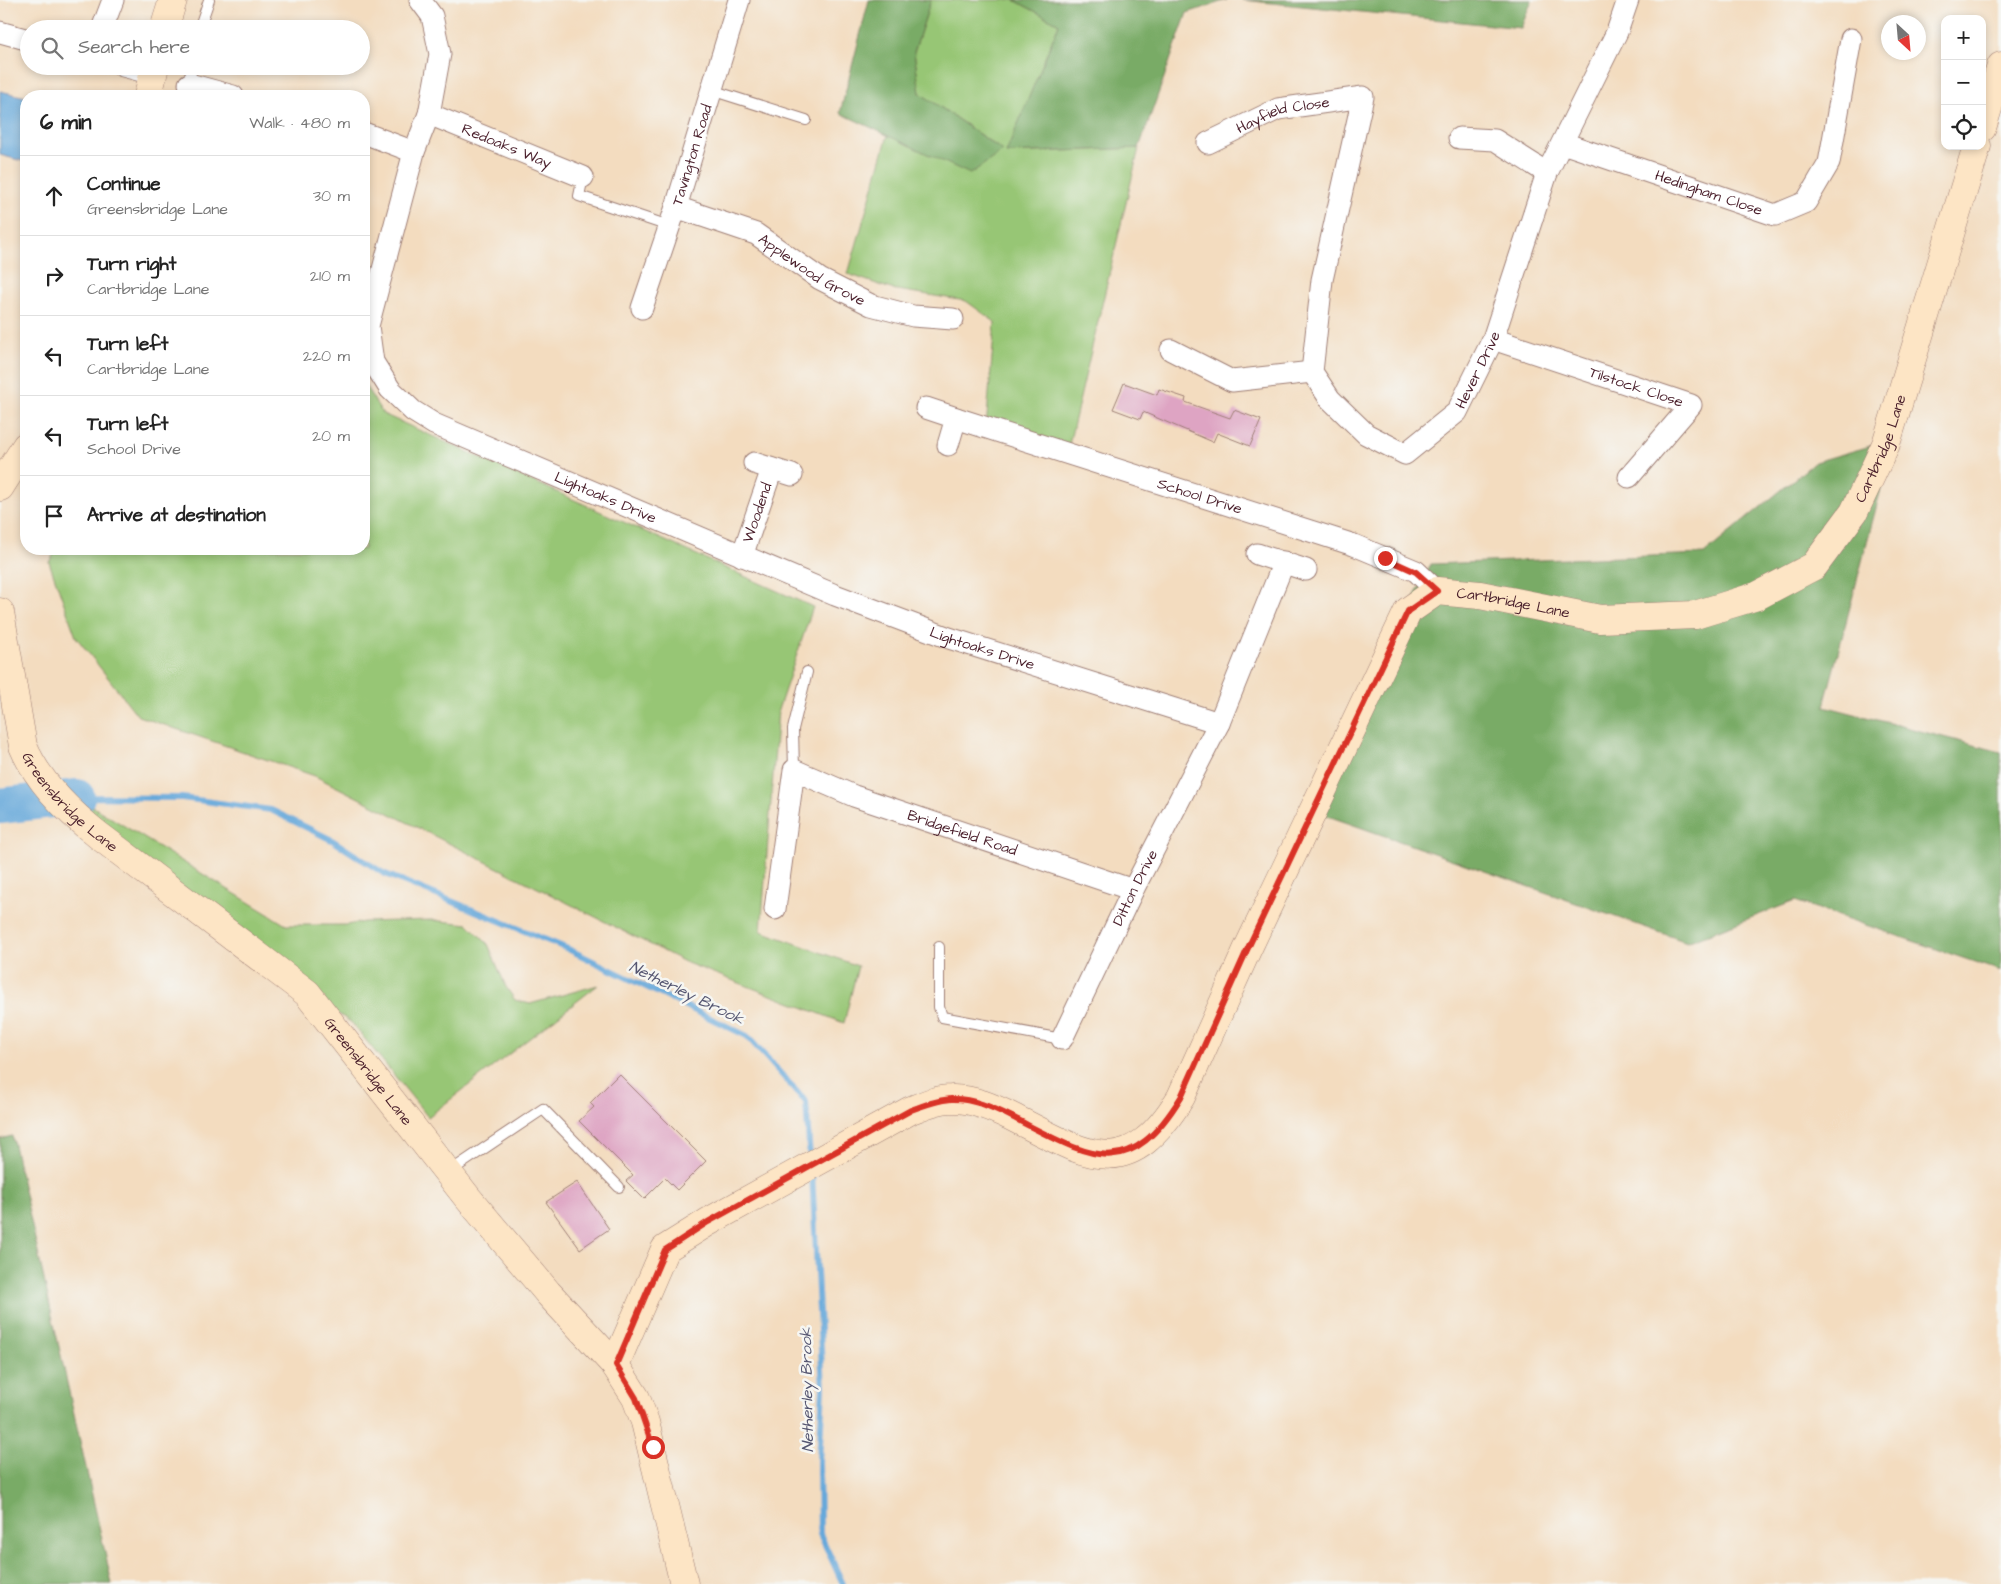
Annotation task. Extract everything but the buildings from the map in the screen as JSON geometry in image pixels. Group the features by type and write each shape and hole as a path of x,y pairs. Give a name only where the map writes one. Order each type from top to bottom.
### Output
{"street":[{"path":"105,20 113,0"},
{"path":"167,20 173,0"},
{"name":"Lightoaks Drive","path":"370,318 414,152 429,114 440,54 432,16 420,0"},
{"name":"Tavington Road","path":"642,308 673,217 739,0"},
{"name":"Hever Drive","path":"1312,372 1330,399 1366,434 1405,454 1457,412 1493,339 1547,173 1617,32 1628,0"},
{"path":"0,32 20,38"},
{"name":"Hedingham Close","path":"1563,143 1775,214 1806,202 1829,163 1851,39"},
{"path":"1986,115 2001,66"},
{"path":"190,82 215,90"},
{"name":"Hayfield Close","path":"1208,143 1278,109 1363,97 1322,280 1312,372"},
{"name":"Redoaks Way","path":"429,114 583,177"},
{"path":"370,135 414,152"},
{"path":"1459,138 1495,140 1547,173"},
{"name":"Cartbridge Lane","path":"616,1365 665,1250 708,1222 930,1102 952,1099 973,1101 998,1110 1074,1147 1108,1156 1132,1150 1156,1132 1167,1120 1181,1097 1251,941 1408,611 1437,591 1480,595 1600,620 1695,615 1757,596 1814,566 1854,512 1886,444 1976,150"},
{"name":"Applewood Grove","path":"673,217 756,234 820,279 871,305 912,316 953,319"},
{"name":"Tilstock Close","path":"1493,339 1691,405 1629,477"},
{"name":"Lightoaks Drive","path":"370,340 373,362 390,389 412,411 434,424 817,588 949,638 1219,723"},
{"path":"1171,350 1232,381 1312,372"},
{"name":"School Drive","path":"926,408 1354,544 1416,572 1437,591"},
{"path":"948,445 956,418"},
{"path":"0,488 20,456"},
{"name":"Woodend","path":"742,556 763,466 792,475"},
{"path":"1257,554 1306,570"},
{"name":"Ditton Drive","path":"1062,1039 1133,890 1219,723 1284,562"},
{"name":"Greensbridge Lane","path":"0,612 23,746 31,763 68,808 90,829 306,993 448,1173 548,1293 616,1365 636,1398 645,1422 684,1584"},
{"path":"775,909 794,770"},
{"name":"Bridgefield Road","path":"794,770 854,796 1133,890"}],"lane":[{"path":"202,20 209,0"},
{"path":"711,90 806,120"},
{"path":"583,177 579,196 673,217"},
{"path":"794,770 793,729 807,672"},
{"name":"Ditton Drive","path":"939,947 938,1008 942,1017 1062,1039"},
{"path":"448,1173 542,1109 619,1187"}],"green space":[{"path":"869,0 931,0 914,52 920,93 1003,151 970,174 840,113"},
{"path":"931,0 1014,0 1059,24 1007,153 1139,148 1067,453 986,428 995,322 966,301 891,289 848,274 888,135 970,173 1002,150 920,93 914,52"},
{"path":"1014,0 1227,0 1187,13 1139,148 1006,153 1059,24"},
{"path":"1242,0 1532,0 1521,28"},
{"path":"370,393 383,414 813,607 778,710 761,931 858,966 844,1023 687,963 315,776 138,716 76,637 49,562 53,555 370,555"},
{"path":"1874,445 1886,470 1824,706 2001,752 2001,971 1795,901 1687,942 1308,809 1431,564 1704,554 1815,462"},
{"path":"77,797 286,925 346,925 364,922 431,920 468,924 488,944 506,987 515,1000 530,1004 598,985 428,1117 352,1023 307,993 83,811"},
{"path":"12,1136 112,1584 0,1584 0,1139"}],"water":[{"path":"0,91 20,96 20,160 0,155"}],"waterway":[{"name":"Netherley Brook","path":"77,797 182,798 271,810 332,840 383,873 568,949 747,1036 806,1102 810,1158"},
{"path":"0,806 77,797"},
{"name":"Netherley Brook","path":"812,1173 823,1389 819,1462 820,1534 843,1584"}],"route":[{"path":"653,1447 636,1398 616,1365 665,1250 708,1222 911,1110 930,1102 952,1099 973,1101 998,1110 1074,1147 1089,1153 1108,1156 1132,1150 1144,1143 1167,1120 1181,1097 1247,950 1408,611 1437,591 1416,572 1385,558"}]}
